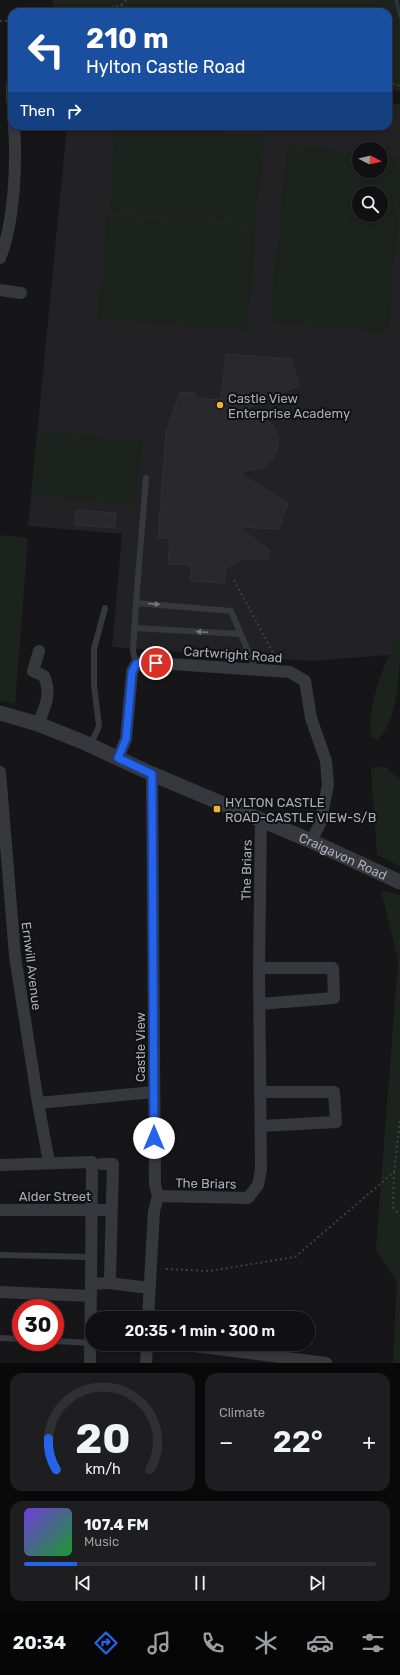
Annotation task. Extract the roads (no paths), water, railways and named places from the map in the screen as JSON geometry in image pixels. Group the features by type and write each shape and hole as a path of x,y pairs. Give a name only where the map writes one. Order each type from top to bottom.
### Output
{"street":[{"path":"0,258 9,230 16,145 14,130"},
{"path":"0,290 22,293"},
{"path":"38,724 48,699 48,687 44,676 33,671 39,651"},
{"name":"Cartwright Road","path":"136,664 142,662 290,672 305,681 311,718 326,760 328,785 320,824 310,841"},
{"path":"118,758 126,739 132,672 136,664"},
{"name":"Craigavon Road","path":"0,713 38,724 260,821 310,841 400,882"},
{"name":"Ernwill Avenue","path":"0,772 15,956 38,1103 49,1162"},
{"name":"Castle View","path":"148,1311 154,1211 158,1196 155,1185 152,774"},
{"name":"The Briars","path":"158,1196 248,1198 258,1185 261,1169 259,968 260,821"},
{"path":"259,968 333,968 334,998 260,1004"},
{"path":"38,1103 154,1092"},
{"path":"260,1092 334,1092 336,1122 261,1126"},
{"path":"0,1165 49,1162 92,1162 91,1311"},
{"path":"102,1164 113,1164 110,1279"},
{"name":"Alder Street","path":"0,1210 111,1210"},
{"path":"0,1292 91,1290 109,1283 149,1288"},
{"path":"90,1351 90,1363"},
{"path":"146,1363 147,1351"},
{"path":"233,1351 326,1363"}],"lane":[{"path":"136,664 133,651 134,628 146,478"},
{"path":"136,602 232,611 256,670"},
{"path":"90,746 99,726 94,685 94,649 104,608"},
{"path":"134,628 241,634"},
{"path":"0,1255 91,1257"},
{"path":"0,1338 12,1339"},
{"path":"64,1342 85,1343"}],"waterway":[{"path":"396,0 400,16"}],"place":[{"name":"Castle View Enterprise Academy","path":"220,405"},
{"name":"HYLTON CASTLE ROAD-CASTLE VIEW-S/B","path":"217,809"}]}
